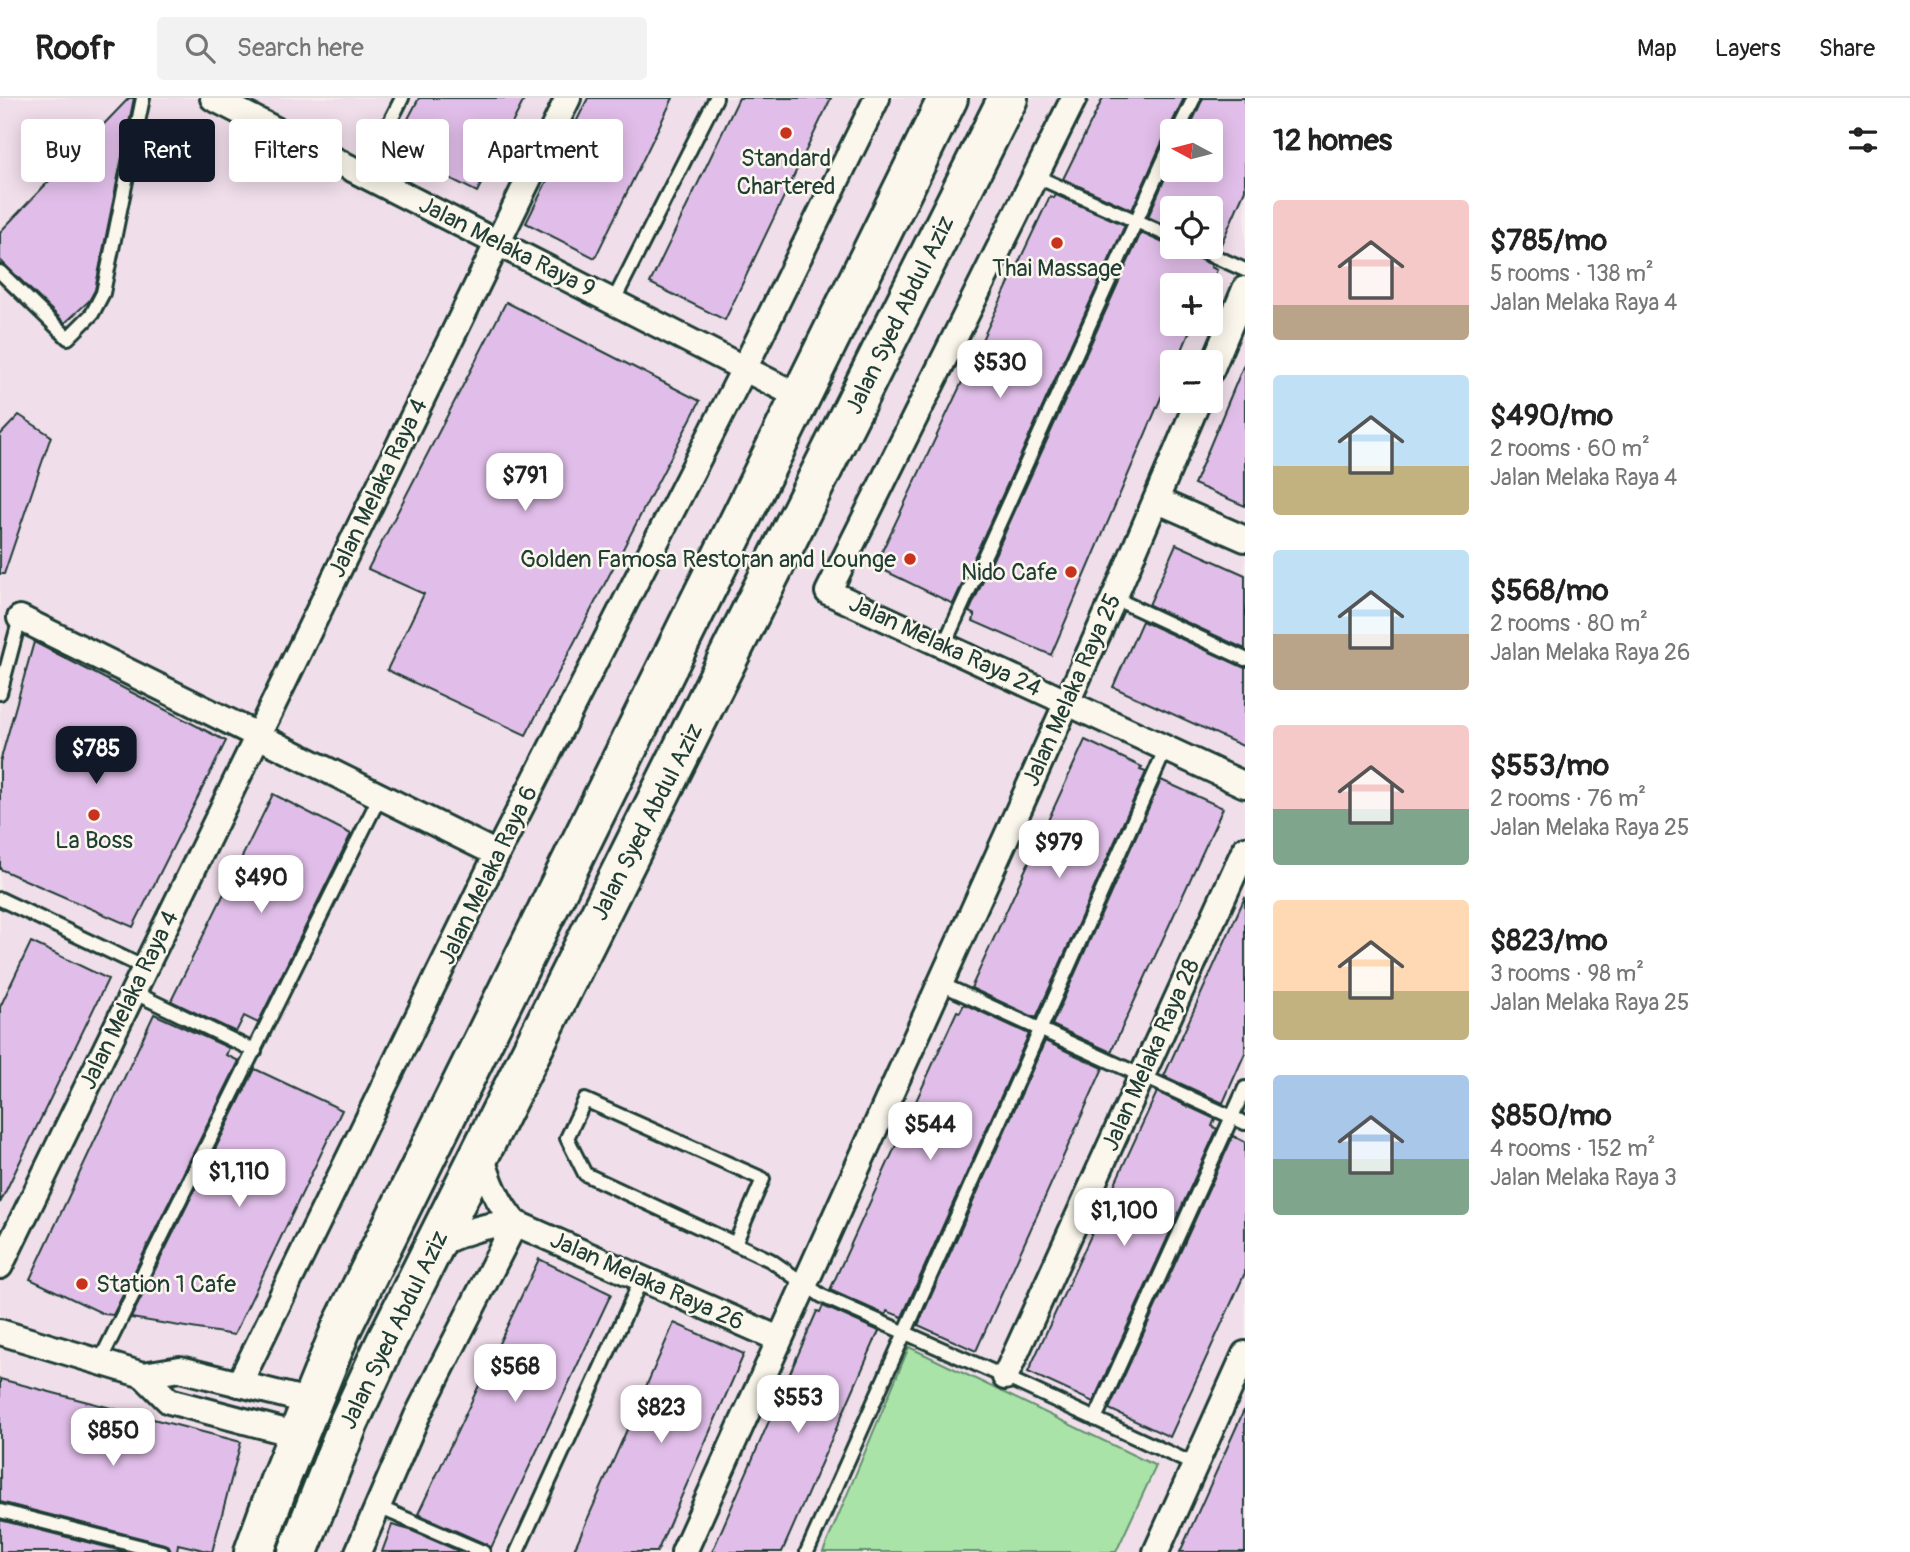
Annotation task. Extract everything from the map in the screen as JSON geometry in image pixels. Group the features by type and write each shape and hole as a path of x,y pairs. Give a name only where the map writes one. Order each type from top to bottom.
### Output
{"main road":[{"name":"Jalan Syed Abdul Aziz","path":"254,1552 348,1315 948,98"},
{"name":"Jalan Syed Abdul Aziz","path":"299,1552 349,1422 385,1344 1008,98"}],"street":[{"name":"Jalan Melaka Raya 9","path":"213,98 356,169"},
{"name":"Jalan Melaka Raya 4","path":"0,1266 568,98"},
{"name":"Jalan Melaka Raya 6","path":"239,1384 497,854 744,369 877,98"},
{"name":"Jalan Melaka Raya 24","path":"1074,98 828,592 1245,785"},
{"name":"Jalan Melaka Raya 9","path":"381,182 800,397"},
{"path":"1219,350 1245,289"},
{"name":"Jalan Melaka Raya 25","path":"684,1552 1114,598 1193,413"},
{"path":"1156,500 1245,539"},
{"path":"20,618 497,854"},
{"name":"Jalan Melaka Raya 28","path":"1005,1377 1245,849"},
{"path":"481,1155 501,1207 515,1223"},
{"path":"435,1245 467,1230 494,1223 515,1223"},
{"path":"358,1552 417,1416 515,1223"},
{"name":"Jalan Melaka Raya 26","path":"515,1223 779,1339"},
{"path":"0,1332 143,1375 169,1401 305,1419"},
{"path":"1156,1552 1245,1354"},
{"path":"143,1375 180,1369 239,1384 305,1419"}],"lane":[{"path":"0,272 68,338 92,314 103,293 143,98"},
{"path":"391,119 402,98"},
{"path":"613,302 716,98"},
{"path":"1184,119 1194,98"},
{"path":"944,645 1160,168"},
{"path":"1035,176 1160,232"},
{"path":"1221,259 1245,270"},
{"path":"1114,598 1245,659"},
{"path":"0,692 20,618"},
{"path":"807,1552 1166,748"},
{"path":"100,1361 380,796"},
{"path":"0,899 145,968"},
{"path":"939,983 1245,1123"},
{"path":"133,992 255,1051"},
{"path":"1095,1419 1245,1088"},
{"path":"735,1244 763,1179 585,1100 567,1138 584,1174 735,1244 770,1260 822,1296 1195,1465"},
{"path":"517,1552 641,1280"},
{"path":"376,1506 483,1552"},
{"path":"0,1511 162,1552"}],"shaded area":[{"path":"0,98 1245,98 1245,1552 0,1552"}],"green space":[{"path":"909,1347 1156,1466 1116,1552 823,1552"}],"building":[{"path":"129,98 134,98 130,119 119,119 119,172 95,290 89,301 65,323 0,260 0,232 48,182 105,182 105,123"},
{"path":"419,98 525,98 514,119 463,119 463,182 482,182 477,192 449,178 449,119 408,119"},
{"path":"588,98 673,98 595,258 526,223 546,182 623,182 623,119 578,119"},
{"path":"739,98 831,98 725,320 650,283"},
{"path":"1103,98 1184,98 1174,119 1160,119 1160,147 1132,210 1063,179"},
{"path":"1203,98 1245,98 1245,190 1223,240 1223,196 1160,196 1160,222 1148,217 1163,182 1223,182 1223,119 1193,119"},
{"path":"1056,195 1125,225 953,604 875,566 1050,196 1054,198"},
{"path":"1141,233 1160,242 1160,259 1199,259 1212,265 1211,267 1217,270 1216,273 1160,273 1160,336 1188,336 1182,350 1160,350 1160,400 1051,655 973,621 975,615 969,612"},
{"path":"506,302 700,401 526,735 387,670 424,594 368,569"},
{"path":"1245,362 1245,506 1194,484"},
{"path":"19,415 51,436 4,574 0,574 0,435"},
{"path":"1176,544 1245,575 1245,649 1149,605"},
{"path":"1142,621 1245,668 1245,747 1113,687"},
{"name":"La Boss","path":"34,642 226,741 133,927 0,869 0,762"},
{"path":"1085,740 1142,767 1140,770 1146,772 1036,1018 971,988"},
{"path":"1161,780 1223,808 1111,1052 1052,1025"},
{"path":"273,794 351,834 258,1023 244,1016 236,1032 171,1001"},
{"path":"1245,897 1245,1053 1223,1103 1164,1076"},
{"path":"31,942 108,979 0,1203 0,1007"},
{"path":"964,1004 1029,1034 902,1317 887,1311 886,1315 830,1290 957,1011 960,1012"},
{"path":"154,1014 229,1048 226,1055 239,1061 113,1315 104,1314 30,1279"},
{"path":"1045,1041 1103,1068 976,1351 918,1325"},
{"path":"255,1069 342,1110 234,1335 131,1318"},
{"path":"1157,1092 1215,1119 1212,1126 1217,1129 1093,1402 1028,1372"},
{"path":"1233,1136 1245,1142 1245,1273 1170,1437 1109,1409"},
{"path":"539,1259 611,1294 491,1548 418,1514"},
{"path":"823,1306 879,1331 782,1552 712,1552 817,1311 820,1312"},
{"path":"674,1323 744,1354 657,1552 573,1552"},
{"path":"0,1379 241,1442 212,1552 178,1544 177,1552 171,1552 169,1546 164,1544 0,1502"},
{"path":"1245,1408 1245,1552 1180,1552"},
{"path":"0,1520 126,1552 0,1552"},
{"path":"392,1525 410,1530 461,1552 382,1552"}],"place":[{"name":"Standard Chartered","path":"786,133"},
{"name":"Thai Massage","path":"1057,243"},
{"name":"Golden Famosa Restoran and Lounge","path":"910,559"},
{"name":"Nido Cafe","path":"1071,572"},
{"name":"La Boss","path":"94,815"},
{"name":"Station 1 Cafe","path":"82,1284"}]}
